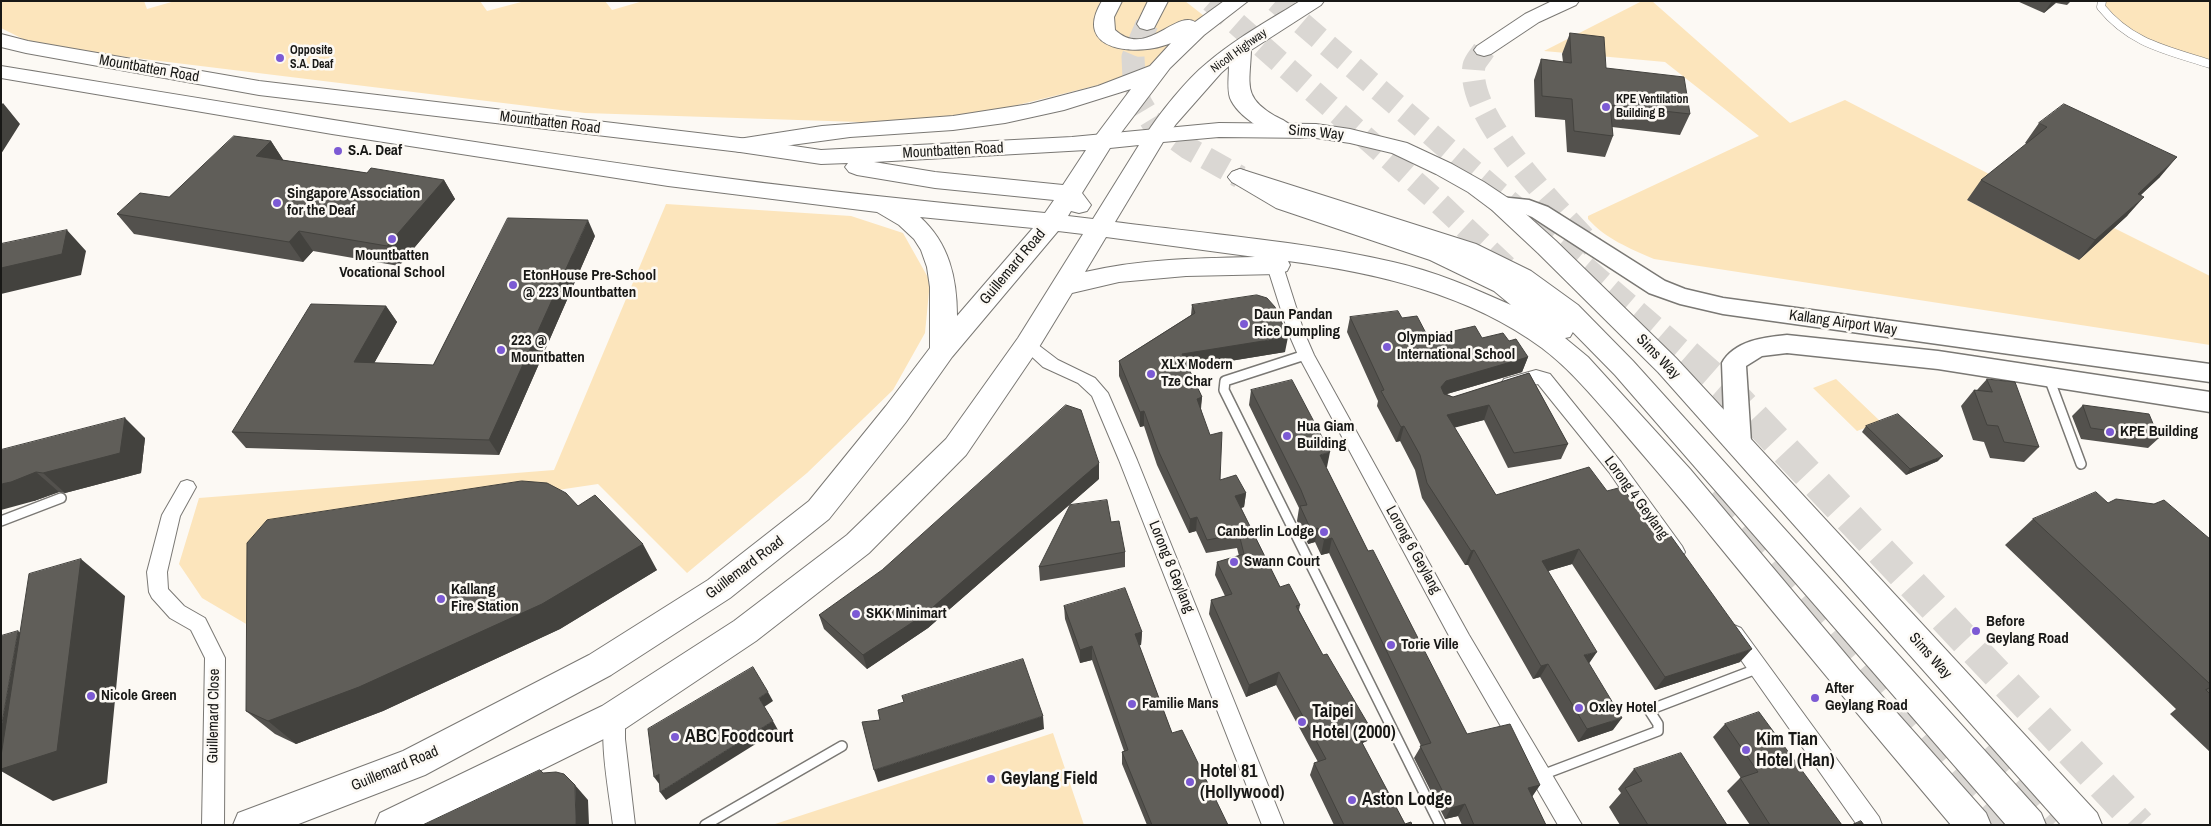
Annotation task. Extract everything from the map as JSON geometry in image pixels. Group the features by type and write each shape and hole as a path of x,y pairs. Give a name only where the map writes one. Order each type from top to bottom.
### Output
{"main road":[{"path":"1112,1 1104,15 1102,24 1106,34 1120,43 1132,45 1146,44 1173,35 1221,1"},
{"path":"1147,24 1158,1"},
{"path":"1103,141 1172,52 1212,18 1238,1"},
{"name":"Nicoll Highway","path":"1156,136 1168,119 1213,68 1241,47 1314,1"},
{"path":"1484,50 1532,18 1569,1"},
{"name":"Mountbatten Road","path":"1,40 26,47 259,88 740,145 821,157 943,152 1103,141"},
{"path":"1241,47 1238,94 1243,104 1252,113 1283,130"},
{"name":"Mountbatten Road","path":"1,72 332,127 668,178 873,204 1097,228"},
{"path":"740,145 850,130 953,123 1004,116 1089,97 1116,89 1155,72"},
{"name":"Sims Way","path":"1103,141 1219,130 1283,130 1350,136 1399,148 1444,169 1476,187 1500,204 1554,254 1667,365 1964,695 2085,825"},
{"path":"392,825 614,717 745,630 858,544 956,448 1027,344 1097,228 1156,136"},
{"name":"Guillemard Road","path":"250,825 413,764 600,665 719,589 819,510 896,414 943,350 1052,222 1103,141"},
{"path":"821,157 827,162 935,180 1070,194 1097,228 1366,264 1394,271 1464,294 1508,314 1551,341 1579,364 1680,477 1848,680 1974,825"},
{"path":"1579,364 1574,349 1562,331 1503,285 1439,254 1284,202 1240,177 1404,228 1467,250 1522,277 1569,312 1624,368 2028,825"},
{"path":"873,204 903,215 921,232 936,257 943,280 943,350"},
{"path":"1058,294 1100,285 1153,270 1186,267 1275,266 1305,255"}],"street":[{"name":"Kallang Airport Way","path":"1500,204 1528,208 1540,212 1631,271 1680,296 1723,306 2210,373"},
{"name":"Lorong 6 Geylang","path":"1275,266 1296,332 1306,355 1458,634 1571,825"},
{"name":"Lorong 8 Geylang","path":"1027,344 1050,364 1086,378 1094,385 1099,394 1135,478 1273,825"},
{"name":"Kallang Airport Way","path":"1738,443 1734,363 1743,354 1756,348 1787,344 1938,360 2210,402"},
{"name":"Lorong 4 Geylang","path":"1492,390 1536,376 1544,379 1614,467 1684,564"},
{"name":"Guillemard Close","path":"188,487 171,515 157,572 159,592 177,612 198,624 215,658 213,825"},
{"path":"1724,620 1871,825"},
{"path":"614,717 614,739 624,825"}],"lane":[{"path":"2102,1 2101,7 2112,22 2131,37 2210,64"},
{"path":"1306,355 1225,381 1224,390 1440,825"},
{"path":"2049,378 2081,464"},
{"path":"1,521 61,498"},
{"path":"1542,775 1658,730 1658,724 1649,710 1759,668"},
{"path":"705,825 842,746"}],"shaded area":[{"path":"1,1 144,1 147,9 175,1 480,1 487,11 525,1 605,1 612,10 643,1 1185,1 1208,19 1155,71 953,121 859,122 585,113 37,46 1,28"},
{"path":"1642,1 1652,1 1790,123 1845,100 1995,177 1967,200 2079,260 2114,228 2210,276 2210,345 1654,259 1610,238 1588,219 1588,216 1759,136 1665,62 1544,51"},
{"path":"2102,1 2210,1 2210,63 2134,39 2112,22"},
{"path":"666,204 851,216 903,233 930,281 925,333 893,390 807,473 687,573 598,484 255,535 253,628 202,598 179,564 199,498 554,470"},
{"path":"1836,379 1881,422 1857,431 1813,388"},
{"name":"Geylang Field","path":"1053,733 1084,825 772,825"}],"building":[{"path":"1570,33 1604,37 1606,68 1684,77 1690,114 1610,105 1613,136 1574,131 1572,99 1542,96 1541,59 1571,63"},
{"path":"2064,104 2177,157 2138,194 2144,197 2095,240 1981,180 2047,127 2039,123"},
{"path":"234,136 271,141 256,156 367,173 371,168 444,180 387,246 299,231 289,242 117,214 140,193 169,197"},
{"name":"223 @ Mountbatten","path":"508,218 588,220 489,440 232,432 311,304 386,306 354,362 433,365"},
{"path":"67,230 62,254 1,268 1,244"},
{"path":"1257,295 1267,298 1275,307 1288,337 1182,354 1202,397 1197,399 1210,435 1222,432 1220,480 1236,475 1246,493 1235,496 1280,587 1289,584 1300,605 1296,606 1323,655 1327,654 1371,729 1358,735 1405,824 1411,822 1412,825 1344,825 1314,763 1326,759 1279,672 1249,685 1211,600 1232,594 1217,562 1244,554 1239,534 1207,540 1197,517 1190,519 1158,450 1144,411 1140,412 1119,361 1195,313 1192,305"},
{"path":"1398,311 1402,318 1417,316 1428,337 1475,326 1482,338 1503,333 1509,341 1516,339 1528,357 1446,381 1441,387 1444,394 1453,397 1529,373 1568,444 1514,453 1489,405 1447,415 1496,495 1589,467 1607,491 1622,487 1657,535 1668,532 1752,649 1665,677 1579,549 1542,561 1597,652 1584,655 1622,718 1587,729 1548,664 1541,666 1474,550 1471,551 1427,483 1420,455 1404,426 1401,427 1381,391 1384,390 1350,317"},
{"path":"1987,379 2015,382 2039,447 2004,442 1998,426 1987,425 1974,390 1992,392"},
{"path":"1292,380 1330,452 1320,455 1368,551 1373,550 1467,734 1510,724 1540,785 1528,788 1546,825 1474,825 1465,804 1451,808 1420,746 1431,743 1332,538 1324,540 1318,528 1311,530 1300,506 1307,505 1301,490 1251,390"},
{"path":"1066,405 1081,410 1099,463 925,614 863,655 819,615 882,570"},
{"path":"2083,405 2149,414 2159,438 2091,428"},
{"path":"1898,414 1943,456 1910,469 1866,426"},
{"path":"125,418 120,453 43,473 36,472 1,484 1,450"},
{"name":"Kallang Fire Station","path":"522,481 547,483 566,493 578,506 595,495 643,544 542,604 359,687 268,721 246,711 247,543 267,520"},
{"path":"2096,492 2108,503 2116,499 2154,504 2164,500 2210,539 2210,684 2033,519"},
{"path":"1107,500 1111,522 1119,521 1125,552 1039,567 1070,505"},
{"path":"81,559 57,751 1,769 1,756 29,574"},
{"path":"1125,588 1142,632 1135,634 1172,733 1182,730 1228,825 1152,825 1122,752 1128,750 1092,646 1080,650 1064,606"},
{"path":"18,631 1,729 1,636"},
{"path":"1023,659 1043,716 874,770 862,722 880,720 878,710 904,702 902,696"},
{"path":"753,667 768,692 759,698 773,721 660,792 659,774 654,777 648,729"},
{"path":"1759,712 1842,825 1770,825 1740,778 1758,772 1725,724"},
{"path":"1681,753 1727,825 1648,825 1625,788 1642,781 1634,769"},
{"path":"540,770 543,773 556,772 564,774 575,785 576,825 423,825"},
{"path":"1861,821 1864,825 1852,825"}],"tunnel":[{"path":"1211,1 1437,201 1517,277"},
{"path":"1276,1 1688,356"},
{"path":"1147,24 1133,57 1134,78 1140,102 1152,122 1188,148 1240,177"},
{"path":"1484,50 1474,66 1475,87 1484,111 1499,136 1538,187 1593,247"},
{"path":"1687,355 1735,397 2140,825"},
{"path":"1709,497 1772,560 2004,825"},
{"path":"1984,750 2052,825"}],"place":[{"name":"Opposite S.A. Deaf","path":"280,58"},
{"name":"KPE Ventilation Building B","path":"1606,107"},
{"name":"S.A. Deaf","path":"338,151"},
{"name":"Singapore Association for the Deaf","path":"277,203"},
{"name":"Mountbatten Vocational School","path":"392,239"},
{"name":"EtonHouse Pre-School @ 223 Mountbatten","path":"513,285"},
{"name":"Daun Pandan Rice Dumpling","path":"1244,324"},
{"name":"Olympiad International School","path":"1387,347"},
{"name":"223 @ Mountbatten","path":"501,350"},
{"name":"XLX Modern Tze Char","path":"1151,374"},
{"name":"KPE Building","path":"2110,432"},
{"name":"Hua Giam Building","path":"1287,436"},
{"name":"Canberlin Lodge","path":"1324,532"},
{"name":"Swann Court","path":"1234,562"},
{"name":"Kallang Fire Station","path":"441,599"},
{"name":"SKK Minimart","path":"856,614"},
{"name":"Before Geylang Road","path":"1976,631"},
{"name":"Torie Ville","path":"1391,645"},
{"name":"Nicole Green","path":"91,696"},
{"name":"After Geylang Road","path":"1815,698"},
{"name":"Familie Mans","path":"1132,704"},
{"name":"Oxley Hotel","path":"1579,708"},
{"name":"Taipei Hotel (2000)","path":"1302,722"},
{"name":"ABC Foodcourt","path":"675,737"},
{"name":"Kim Tian Hotel (Han)","path":"1746,750"},
{"name":"Geylang Field","path":"991,779"},
{"name":"Hotel 81 (Hollywood)","path":"1190,782"},
{"name":"Aston Lodge","path":"1352,800"}]}
